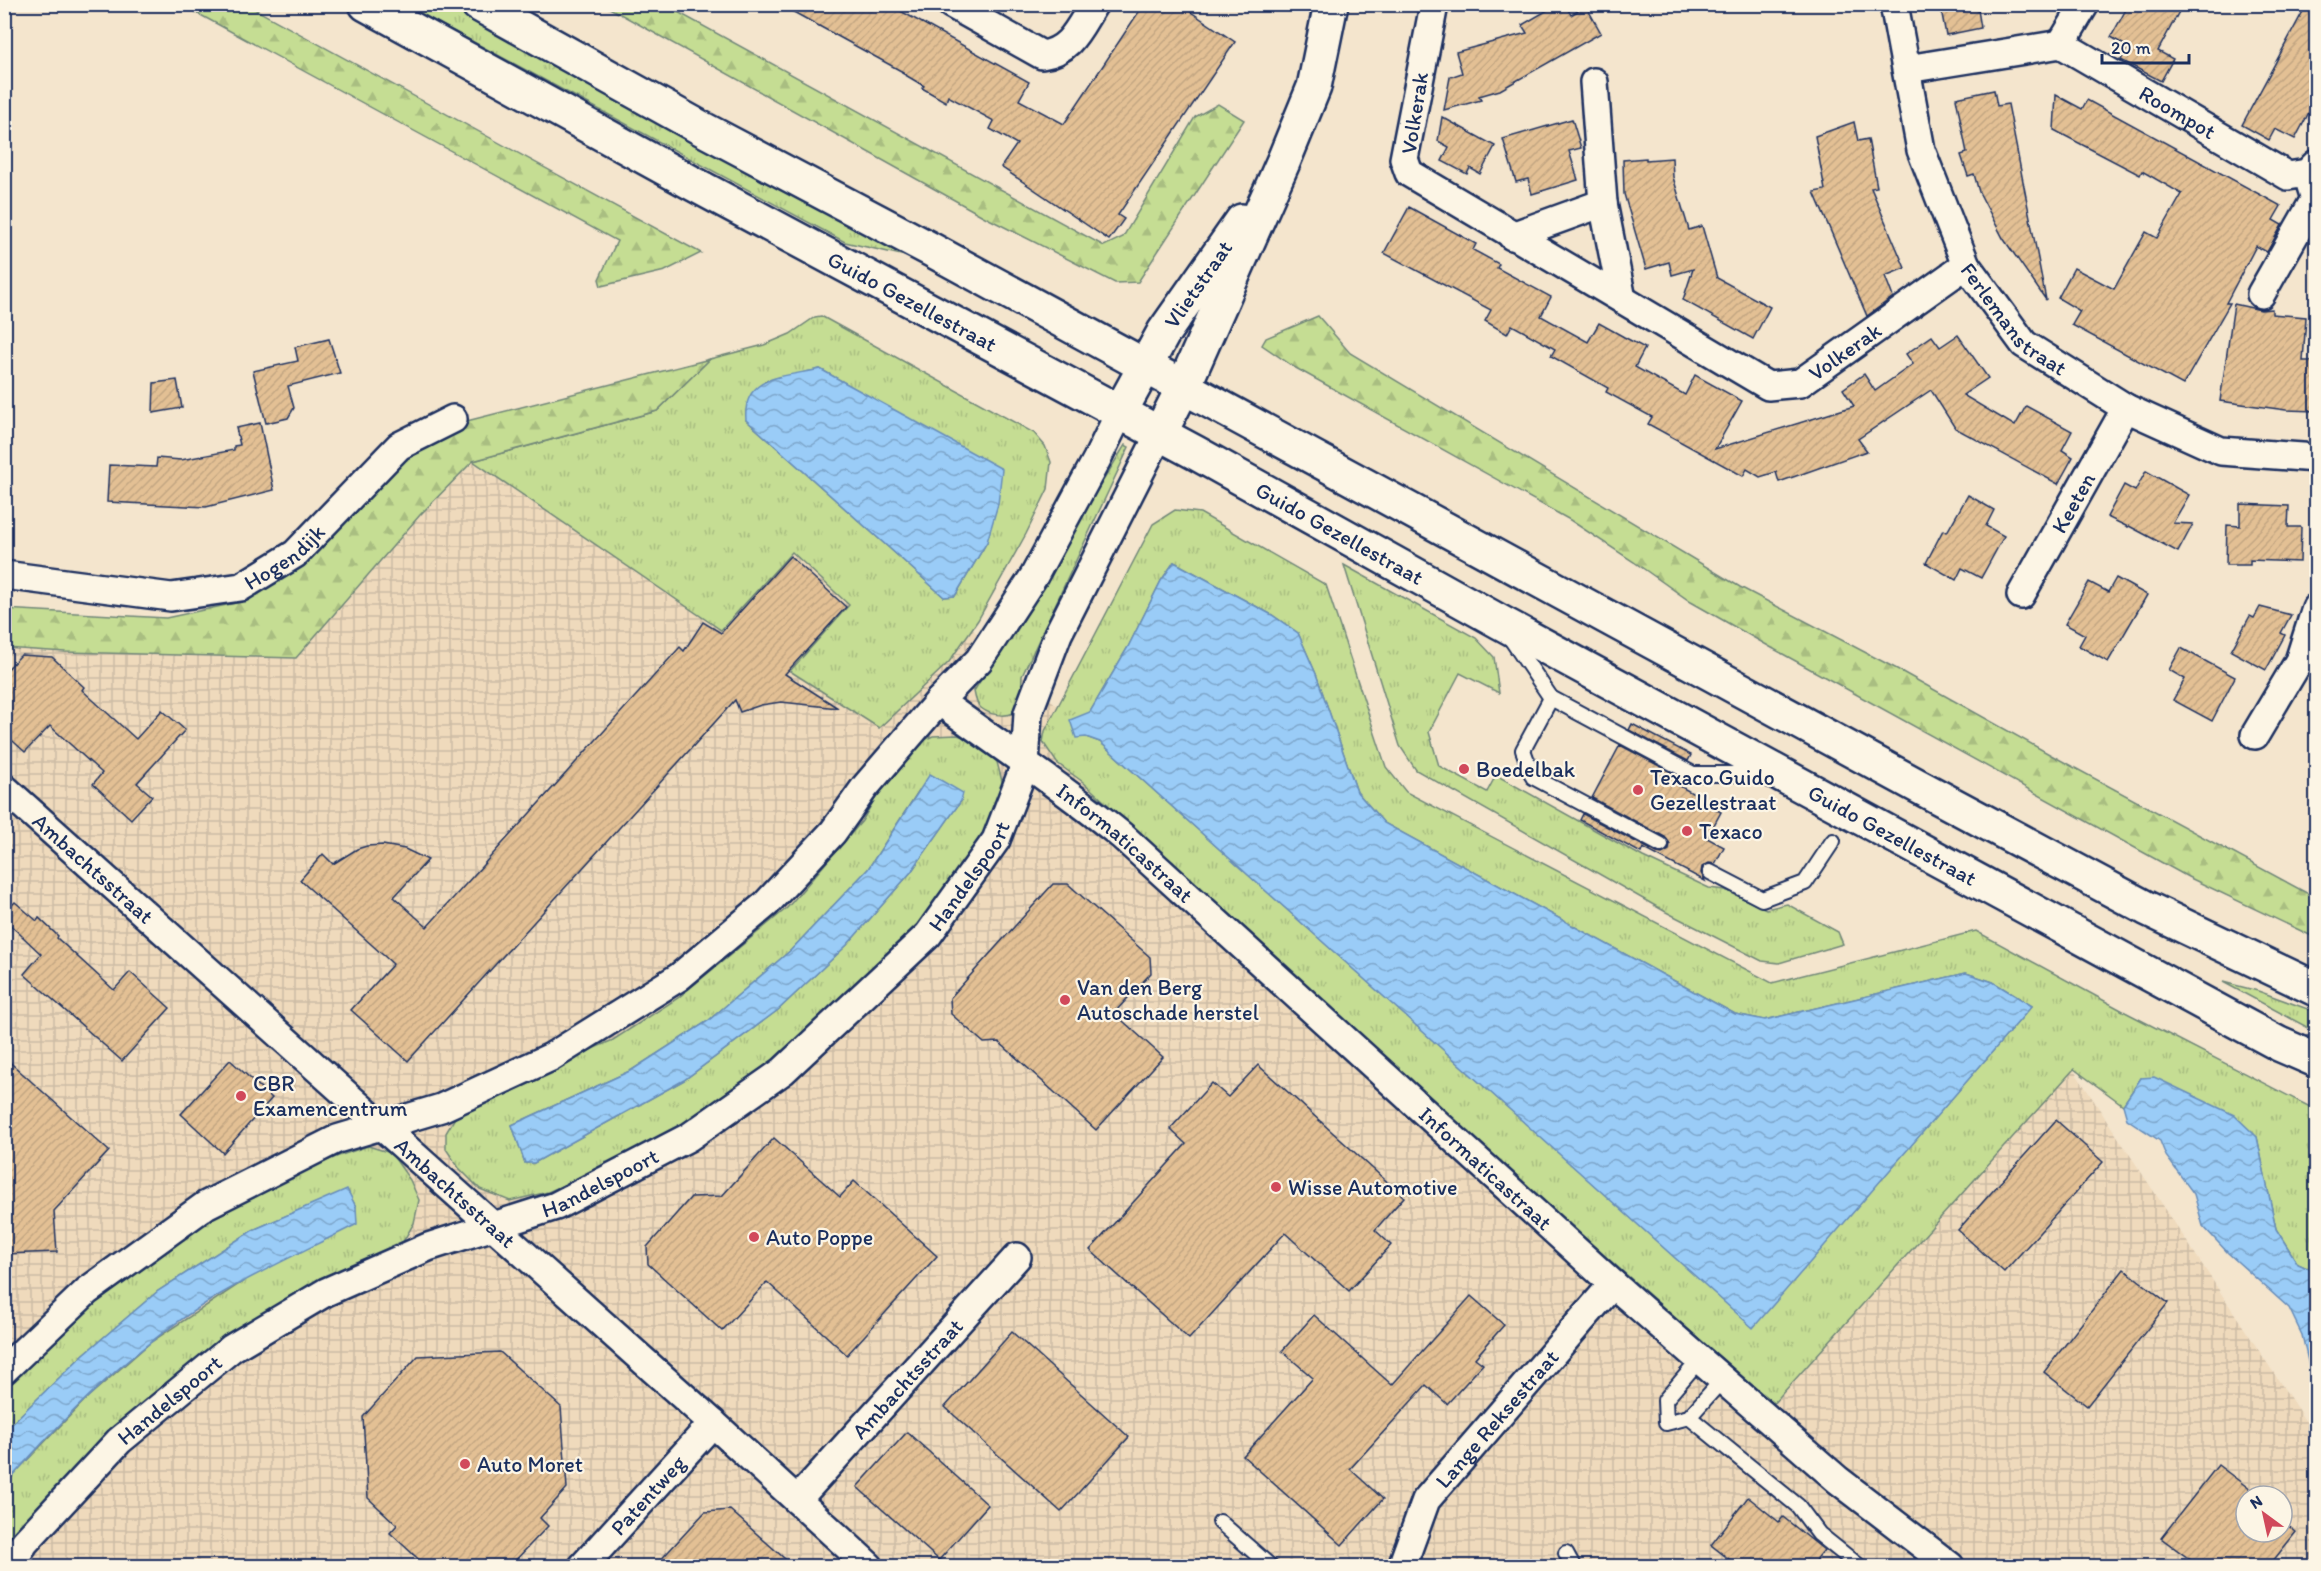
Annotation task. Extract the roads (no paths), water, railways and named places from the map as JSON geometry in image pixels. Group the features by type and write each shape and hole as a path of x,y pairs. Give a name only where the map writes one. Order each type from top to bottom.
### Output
{"main road":[{"name":"Guido Gezellestraat","path":"366,4 681,177 1160,433 1500,622 2227,1016 2279,1044 2316,1060"},
{"path":"478,4 701,128 930,249 2136,902 2316,989"},
{"name":"Vlietstraat","path":"1160,433 1184,388 1314,87 1331,4"},
{"name":"Vlietstraat","path":"1120,412 1164,332 1284,160"}],"street":[{"path":"951,4 1042,55 1055,53 1067,45 1094,4"},
{"path":"1429,4 1439,4"},
{"name":"Ferlemanstraat","path":"1894,4 1921,150 1966,265 2024,344 2126,408 2221,452 2316,458"},
{"path":"1907,69 2061,44 2085,4"},
{"name":"Volkerak","path":"1434,5 1404,159 1409,173 1768,386 1800,383 1966,265"},
{"name":"Roompot","path":"2061,44 2288,176 2312,168 2315,199 2261,294"},
{"path":"1594,82 1604,203 1622,299"},
{"path":"1512,236 1604,203"},
{"name":"Keeten","path":"2021,595 2126,408"},
{"path":"4,1370 87,1291 206,1205 337,1139 441,1108 551,1057 679,978 766,904 832,832 865,787 939,701 979,660 1034,576 1120,412"},
{"name":"Hogendijk","path":"4,575 171,597 241,587 295,554 399,446 453,419"},
{"path":"1025,765 1028,713 1058,634 1160,433"},
{"path":"2255,735 2299,661 2316,608"},
{"path":"939,701 1025,765"},
{"name":"Handelspoort","path":"9,1566 24,1542 119,1441 232,1348 326,1292 428,1247 556,1206 689,1137 783,1071 928,935 996,840 1025,765"},
{"name":"Informaticastraat","path":"1025,765 1080,801 1122,837 1613,1284 1838,1480 1950,1566"},
{"name":"Ambachtsstraat","path":"9,801 381,1125 869,1566"},
{"name":"Ambachtsstraat","path":"797,1500 1017,1257"},
{"name":"Lange Reksestraat","path":"1405,1566 1426,1500 1613,1284"},
{"name":"Patentweg","path":"583,1566 713,1423"}],"lane":[{"path":"1500,622 1551,698 1693,774 1781,773"},
{"path":"1551,698 1523,750 1533,777 1660,845"},
{"path":"1710,872 1762,899 1804,883 1833,841"},
{"path":"1700,1359 1665,1400 1666,1423 1689,1417 1723,1379"},
{"path":"1689,1417 1798,1506 1819,1534 1859,1566"},
{"path":"1220,1522 1270,1566"},
{"path":"1566,1553 1573,1566"}],"water":[{"path":"820,369 1002,469 998,504 987,542 955,596 944,597 746,420 747,405 751,394 759,386 769,380"},
{"path":"1174,562 1272,615 1298,633 1316,674 1357,792 1384,823 1735,1014 1765,1020 1966,973 1993,982 2032,1006 1753,1328 1100,742 1086,737 1076,738 1070,720 1090,712 1128,647 1161,581"},
{"path":"930,774 963,793 961,801 911,872 847,945 778,1010 684,1080 534,1163 525,1163 512,1125 632,1070 708,1021 791,950 868,869"},
{"path":"2154,1077 2234,1115 2257,1137 2276,1229 2298,1264 2316,1272 2316,1444 2308,1430 2311,1374 2302,1335 2289,1308 2228,1253 2203,1226 2194,1194 2166,1156 2160,1141 2127,1119 2123,1105 2141,1078"},
{"path":"347,1189 356,1207 357,1224 219,1295 160,1335 104,1381 78,1406 5,1485 5,1430 84,1354 158,1291 253,1230"}],"place":[{"name":"Boedelbak","path":"1464,769"},
{"name":"Texaco Guido Gezellestraat","path":"1638,790"},
{"name":"Texaco","path":"1687,831"},
{"name":"Van den Berg Autoschade herstel","path":"1065,1000"},
{"name":"CBR Examencentrum","path":"241,1096"},
{"name":"Wisse Automotive","path":"1276,1187"},
{"name":"Auto Poppe","path":"754,1237"},
{"name":"Auto Moret","path":"465,1464"}]}
